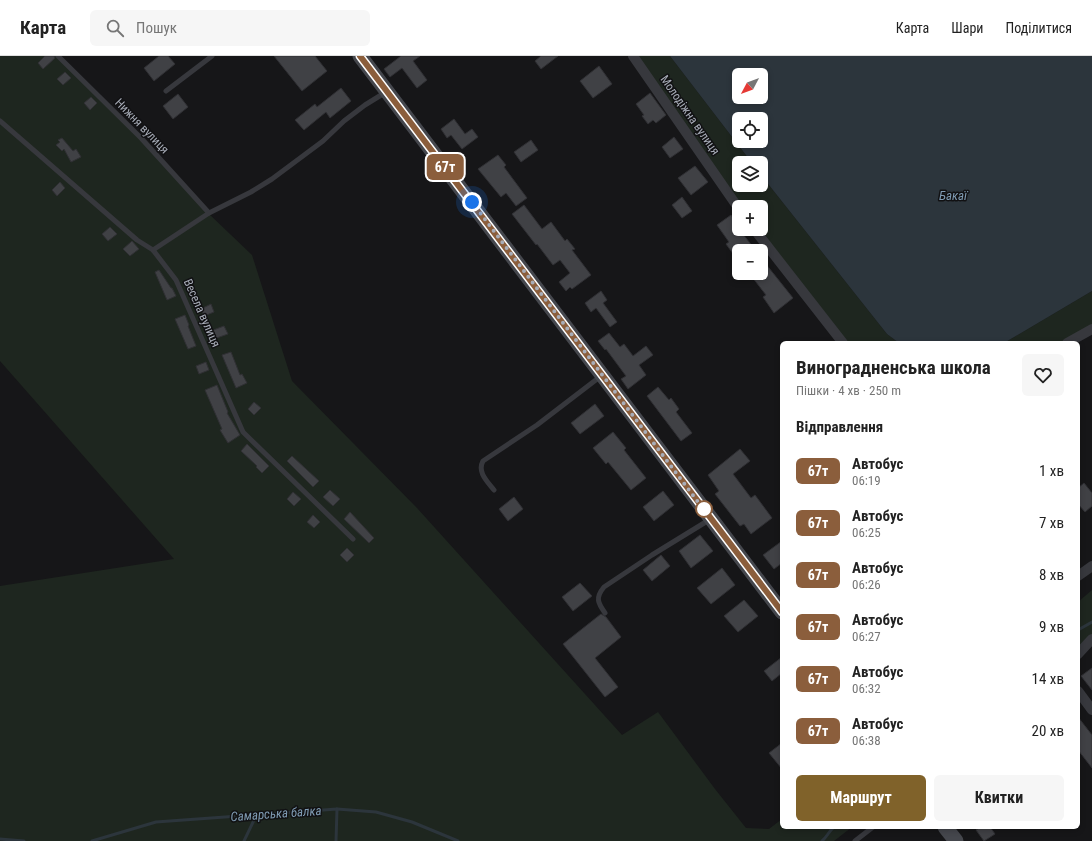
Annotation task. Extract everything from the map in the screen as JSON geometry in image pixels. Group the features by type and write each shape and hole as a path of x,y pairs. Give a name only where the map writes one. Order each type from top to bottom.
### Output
{"street":[{"path":"360,56 780,609"},
{"name":"Молодіжна вулиця","path":"633,56 733,200"},
{"path":"759,236 841,341"},
{"path":"1071,341 1092,329"},
{"path":"1080,575 1092,566"},
{"path":"1080,652 1092,639"},
{"path":"1080,695 1092,710"},
{"path":"947,829 956,841"}],"lane":[{"name":"Нижня вулиця","path":"58,56 141,138 208,213"},
{"path":"166,90 212,56"},
{"path":"153,250 208,213 251,192 272,179 323,141 364,105 388,91"},
{"name":"Весела вулиця","path":"0,121 137,240 153,250 176,280 243,432 353,539"},
{"path":"494,490 481,470 483,461 537,425 602,375"},
{"path":"605,613 599,604 600,592 604,587 652,555 712,519"},
{"path":"855,841 870,829"}],"shaded area":[{"path":"0,56 58,56 141,138 208,213 252,255 292,381 417,508 622,735 658,712 746,828 769,829 780,821 780,829 849,829 834,841 0,841 0,586 174,559 0,361"},
{"path":"633,56 670,56 732,137 732,148 741,148 747,156 732,156 732,192 768,192 768,184 887,334 896,341 841,341 768,247 768,244 766,244 759,236 768,236 768,200 734,200"},
{"path":"1092,291 1092,329 1071,341 1007,341"},
{"path":"1092,590 1092,639 1080,652 1080,600"}],"water":[{"name":"Бакаї","path":"670,56 1092,56 1092,291 1007,341 896,341 887,334 768,184 768,156 747,156 741,148 768,148 768,112 732,112 732,137"}],"building":[{"path":"45,56 54,56 55,58 43,69 38,63"},
{"path":"159,56 168,56 175,64 154,81 144,68"},
{"path":"274,56 315,56 327,71 302,91"},
{"path":"401,56 420,56 413,61 427,80 417,88 402,68 390,77 384,69"},
{"path":"541,56 558,56 541,69 535,61"},
{"path":"599,66 612,84 593,98 580,81"},
{"path":"65,72 71,78 63,85 57,79"},
{"path":"341,88 351,101 330,118 326,112 304,130 295,120 315,104 317,107"},
{"path":"650,93 666,115 656,123 653,120 648,124 642,116 644,115 636,104"},
{"path":"178,94 188,107 173,119 163,106"},
{"path":"91,97 97,103 90,110 84,103"},
{"path":"454,119 465,134 472,129 478,137 462,149 451,135 447,138 441,129"},
{"path":"674,137 683,149 670,158 662,147"},
{"path":"62,138 73,151 76,149 81,157 71,162 64,149 62,151 56,145 60,142 58,140"},
{"path":"531,140 538,150 521,162 514,152"},
{"path":"498,155 506,165 504,167 527,198 516,206 506,193 501,197 478,169"},
{"path":"695,166 708,182 691,195 678,178"},
{"path":"60,182 65,188 57,196 52,190"},
{"path":"682,197 692,211 682,218 672,205"},
{"path":"524,205 542,229 551,222 565,241 567,239 575,249 572,250 591,275 572,289 570,287 566,291 559,282 570,273 560,260 553,265 512,214"},
{"path":"731,215 732,236 744,236 751,244 732,244 732,252 726,244 729,242 717,225"},
{"path":"110,227 117,234 108,241 102,234"},
{"path":"132,241 139,249 130,256 123,249"},
{"path":"768,267 793,298 774,313 763,297 766,295 754,280 768,280"},
{"path":"159,270 176,296 167,300 155,272"},
{"path":"601,291 607,300 603,303 617,322 610,327 596,308 591,312 585,303"},
{"path":"211,304 214,312 204,316 201,309"},
{"path":"185,315 196,346 188,349 175,319"},
{"path":"224,326 228,334 211,340 208,332"},
{"path":"609,333 620,347 624,344 633,356 646,346 653,355 639,365 646,375 628,389 621,379 626,376 606,349 605,350 598,341"},
{"path":"231,352 240,375 242,374 247,383 236,388 222,355"},
{"path":"206,362 209,370 199,374 196,366"},
{"path":"217,385 228,412 227,413 240,435 228,443 220,430 222,429 205,390"},
{"path":"658,387 669,400 671,398 679,409 676,412 692,433 681,441 647,396"},
{"path":"254,402 261,408 254,415 248,409"},
{"path":"595,404 604,416 580,434 571,423"},
{"path":"613,432 626,448 624,450 646,478 631,490 608,462 606,464 593,448"},
{"path":"247,444 269,466 262,473 256,467 257,466 241,451"},
{"path":"740,449 750,461 733,474 751,498 755,495 772,518 751,534 744,524 740,526 715,494 719,491 708,475"},
{"path":"292,456 319,481 313,487 287,461"},
{"path":"1084,483 1092,493 1092,506 1085,512 1080,506 1080,486"},
{"path":"330,490 340,499 333,506 323,497"},
{"path":"663,491 674,505 654,521 643,507"},
{"path":"293,492 301,499 294,506 287,499"},
{"path":"514,497 523,509 508,521 499,509"},
{"path":"350,512 374,538 369,543 344,519"},
{"path":"313,515 320,522 314,528 307,522"},
{"path":"700,535 713,551 691,568 679,551"},
{"path":"780,542 780,564 774,569 763,555"},
{"path":"347,548 354,555 347,562 340,555"},
{"path":"661,555 670,566 652,581 643,570"},
{"path":"722,568 735,585 711,604 697,588"},
{"path":"580,583 592,596 573,611 562,597"},
{"path":"744,600 758,616 738,632 724,616"},
{"path":"601,614 606,617 621,637 595,658 618,687 605,697 563,644"},
{"path":"780,659 780,675 772,681 764,671"},
{"path":"1092,668 1092,690 1081,676"},
{"path":"1080,720 1092,735 1092,768 1080,753"},
{"path":"780,745 780,767 769,753"},
{"path":"991,829 995,834 984,841 976,830"}],"waterway":[{"name":"Самарська балка","path":"1080,629 1092,622"},
{"name":"Самарська балка","path":"92,841 156,822 337,809 376,812 412,822 458,841"},
{"path":"336,841 337,809"},
{"path":"244,841 256,816"},
{"name":"Самарська балка","path":"822,841 832,829"},
{"name":"Самарська балка","path":"0,839 24,841"}],"bus line":[{"name":"67т","path":"360,56 780,609"}],"route":[{"path":"472,202 707,514 704,509"}]}
